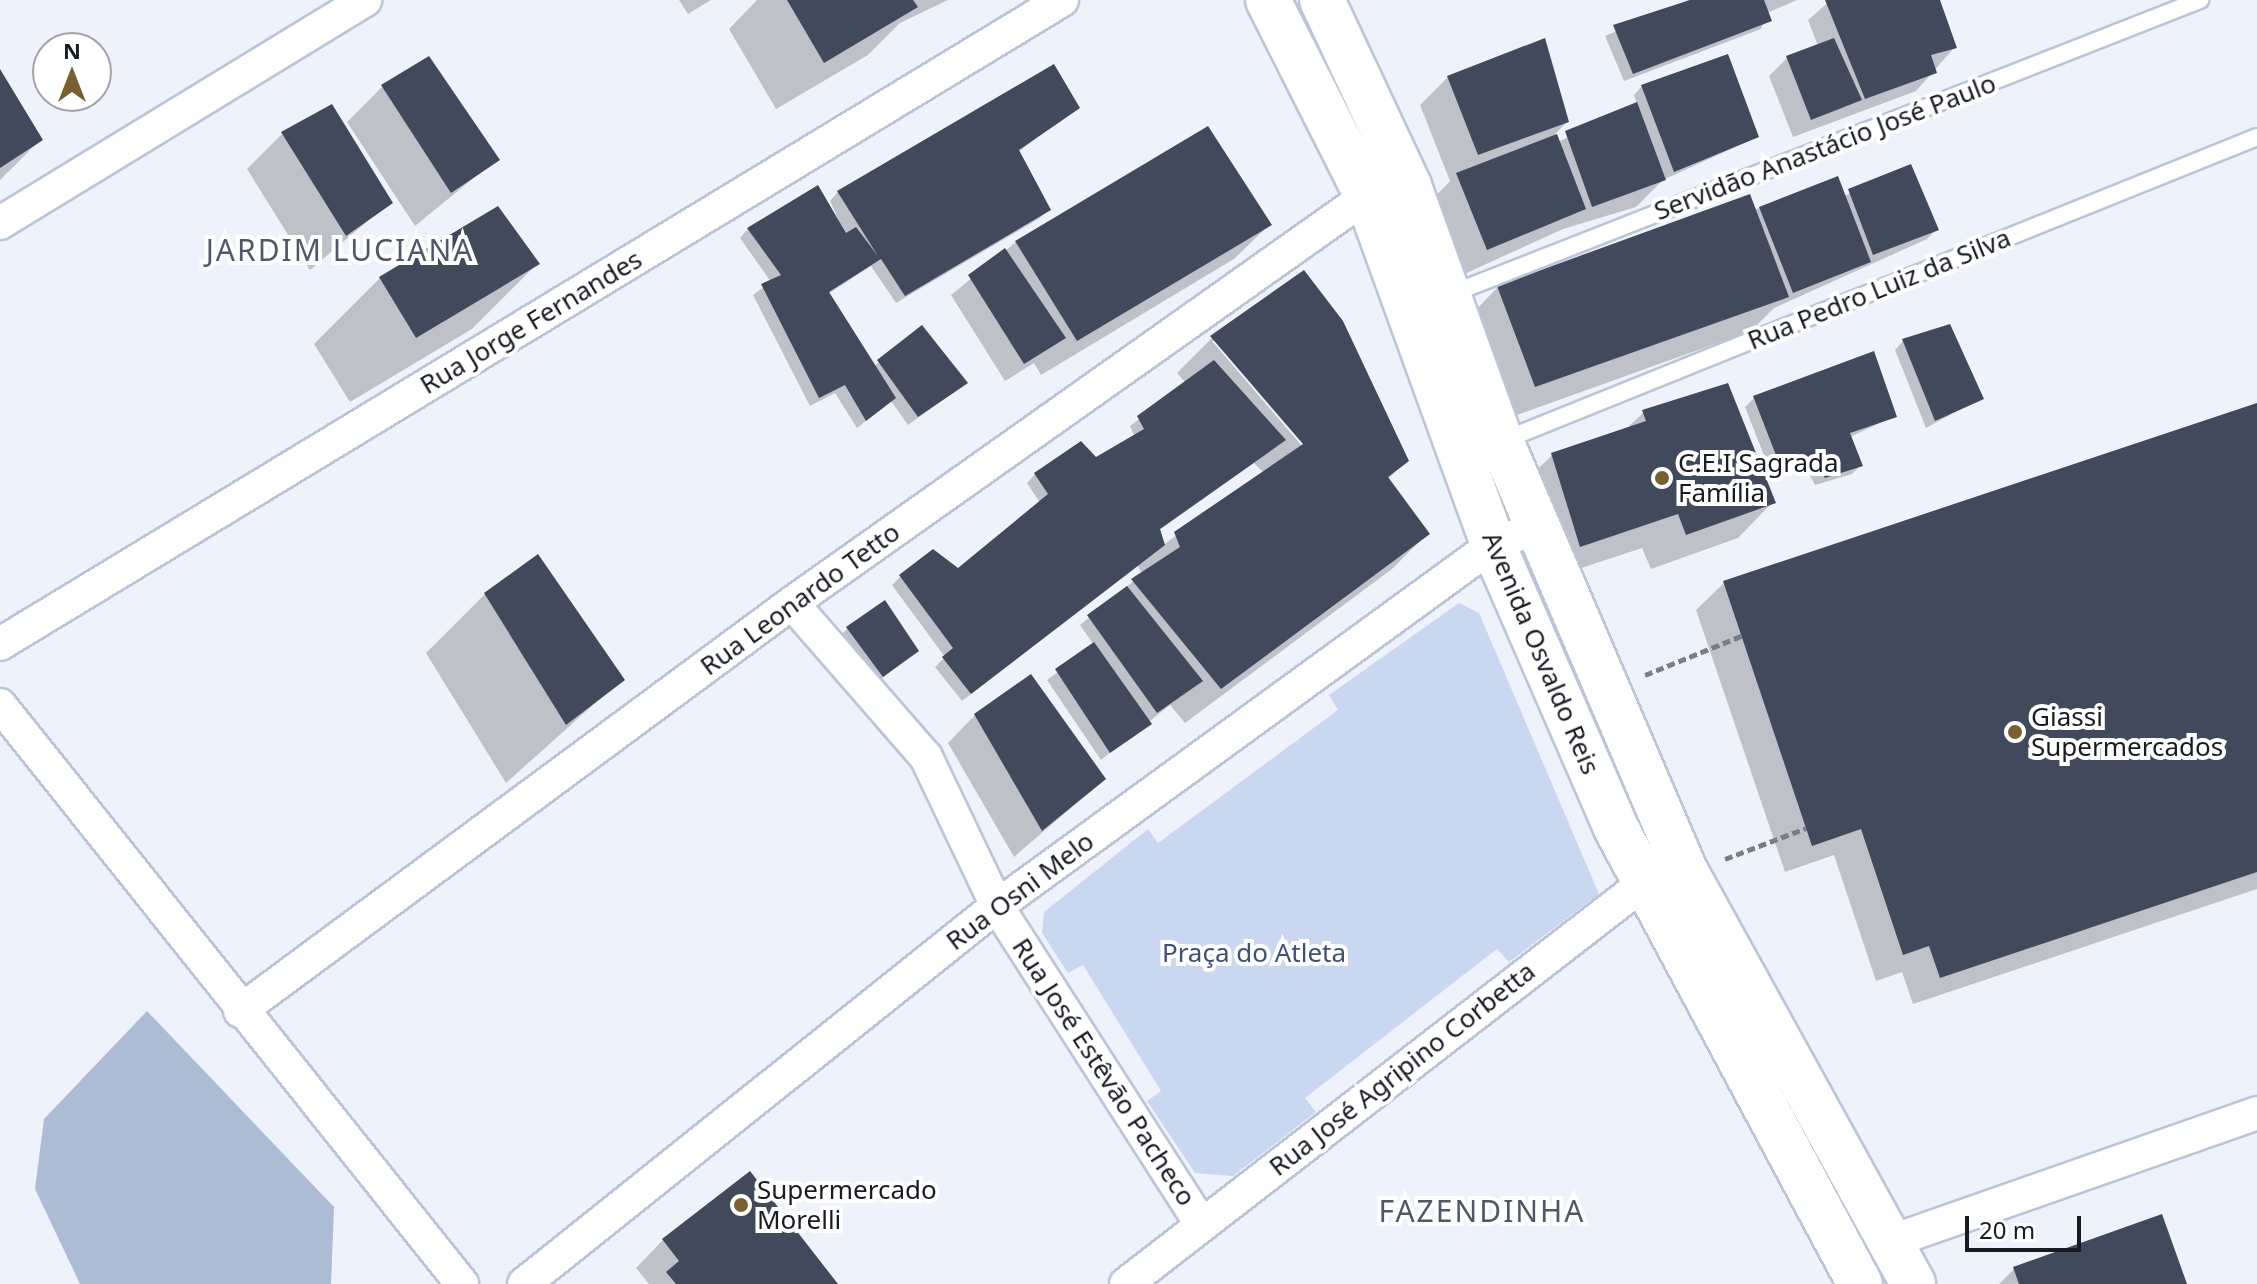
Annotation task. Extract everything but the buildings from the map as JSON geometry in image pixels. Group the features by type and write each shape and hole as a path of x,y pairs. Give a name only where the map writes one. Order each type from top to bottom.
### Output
{"main road":[{"name":"Avenida Osvaldo Reis","path":"1268,0 1367,196 1493,545 1642,883 1860,1284"},
{"name":"Avenida Osvaldo Reis","path":"1322,0 1391,144 1501,441 1683,866 1913,1284"}],"street":[{"path":"0,223 365,0"},
{"name":"Rua Jorge Fernandes","path":"0,644 1062,0"},
{"name":"Rua Leonardo Tetto","path":"240,1011 792,603 1367,196"},
{"name":"Rua Osni Melo","path":"524,1284 997,906 1493,545 1537,527"},
{"name":"Rua José Estêvão Pacheco","path":"792,603 926,757 997,906 1202,1225"},
{"path":"0,705 240,1011 462,1284"},
{"name":"Rua José Agripino Corbetta","path":"1126,1284 1642,883 1683,866"},
{"path":"1889,1242 2257,1113"}],"lane":[{"name":"Servidão Anastácio José Paulo","path":"1449,295 2200,0"},
{"name":"Rua Pedro Luiz da Silva","path":"1501,441 2257,137"},
{"path":"1728,1043 1733,1009 1753,989"}],"path":[{"path":"1607,690 1741,636"},
{"path":"1683,866 1806,828"}],"green space":[{"name":"Praça do Atleta","path":"1459,603 1479,613 1599,894 1509,962 1497,949 1305,1098 1316,1112 1233,1176 1195,1173 1147,1101 1161,1091 1083,965 1068,973 1042,933 1044,912 1148,829 1158,843 1338,710 1329,695"}],"shaded area":[{"path":"147,1011 334,1207 331,1284 80,1284 35,1189 44,1119"}],"place":[{"name":"C.E.I Sagrada Família","path":"1662,478"},
{"name":"Giassi Supermercados","path":"2015,732"},
{"name":"Supermercado Morelli","path":"741,1205"}],"district":[{"name":"JARDIM LUCIANA","path":"340,250"},
{"name":"FAZENDINHA","path":"1482,1211"}]}
